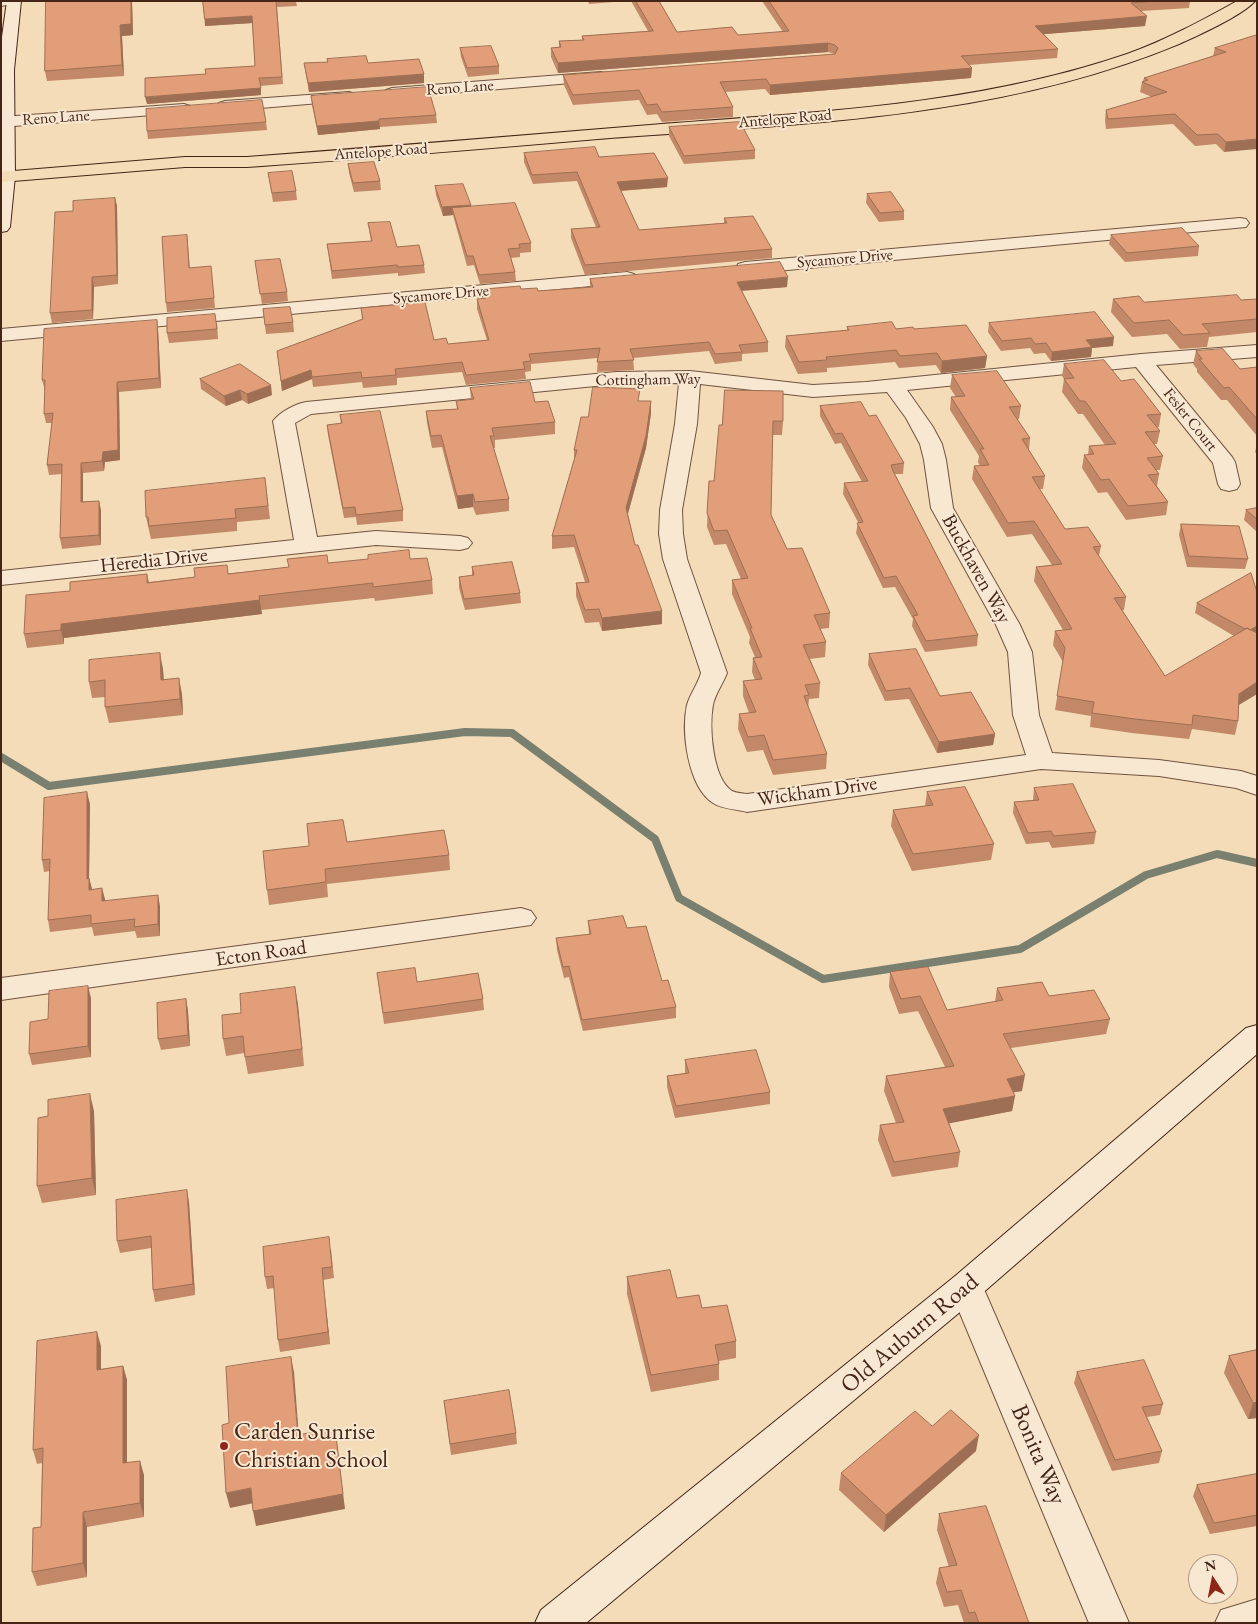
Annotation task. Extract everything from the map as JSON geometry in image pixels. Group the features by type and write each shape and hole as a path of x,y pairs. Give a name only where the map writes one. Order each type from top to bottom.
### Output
{"main road":[{"name":"Antelope Road","path":"4,182 189,172 214,164 802,118 965,98 1046,81 1126,59 1218,20 1248,1"}],"street":[{"path":"1,2 7,1"},
{"path":"1,227 4,182 6,70 14,1"},
{"name":"Reno Lane","path":"381,94 619,76"},
{"name":"Reno Lane","path":"4,122 361,96"},
{"name":"Sycamore Drive","path":"724,270 1240,223"},
{"name":"Sycamore Drive","path":"1,335 645,277"},
{"name":"Cottingham Way","path":"307,545 284,421 306,408 616,378 690,377 813,391 893,386 1141,360 1257,351"},
{"name":"Fesler Court","path":"1141,360 1224,462 1229,484"},
{"name":"Wickham Drive","path":"690,377 686,424 671,510 671,534 675,559 714,672 711,683 700,704 697,725 700,749 710,784 722,797 747,803 1041,761 1159,768 1252,778"},
{"name":"Buckhaven Way","path":"893,386 925,433 933,451 942,508 999,607 1020,652 1026,715 1041,761"},
{"name":"Heredia Drive","path":"1,578 376,538 460,543"},
{"name":"Ecton Road","path":"1,989 521,918"},
{"name":"Old Auburn Road","path":"555,1623 966,1287 1257,1036"},
{"name":"Bonita Way","path":"966,1287 1109,1623"},
{"path":"1235,1623 1257,1618"}],"building":[{"path":"46,1 131,1 131,24 120,25 122,65 45,71"},
{"path":"203,1 276,1 282,77 259,78 261,88 145,97 145,78 206,74 205,69 255,66 252,16 205,19"},
{"path":"636,1 659,1 677,32 732,27 738,35 789,31 769,1 1154,1 1131,3 1147,16 1035,26 1058,49 961,56 972,68 770,85 766,79 720,82 733,107 662,112 657,104 647,105 639,90 573,95 563,75 835,54 838,48 828,43 558,63 551,48 561,47 559,41 584,40 582,36 653,31"},
{"path":"1257,35 1257,139 1226,142 1218,134 1197,135 1175,114 1108,119 1106,110 1167,92 1142,82 1148,80 1144,78 1226,52 1215,48"},
{"path":"491,46 499,66 467,68 460,48"},
{"path":"366,56 368,63 419,59 424,74 308,83 304,63 328,62 327,59"},
{"path":"428,87 436,115 317,126 311,96"},
{"path":"262,100 266,122 147,131 146,109"},
{"path":"740,122 755,150 684,156 669,127"},
{"path":"595,147 599,157 654,153 668,178 617,182 639,230 727,223 724,218 753,216 772,249 585,265 571,229 600,227 577,172 532,175 524,153"},
{"path":"374,162 380,181 353,183 348,164"},
{"path":"292,171 296,191 272,193 268,173"},
{"path":"463,184 471,205 442,207 435,186"},
{"path":"891,192 904,211 880,213 867,194"},
{"path":"115,198 117,275 92,277 92,310 50,313 55,212 73,211 73,201"},
{"path":"515,203 531,243 519,244 520,248 508,249 515,272 479,275 473,256 467,256 452,208"},
{"path":"390,222 397,247 419,245 424,265 398,267 397,265 332,271 327,244 372,241 368,223"},
{"path":"1182,228 1199,246 1127,253 1111,235"},
{"path":"187,235 189,268 211,266 214,298 166,303 162,237"},
{"path":"280,259 287,292 260,294 255,261"},
{"path":"780,262 788,277 737,282 768,342 739,345 742,352 715,354 709,342 630,349 634,360 597,362 600,348 529,354 531,361 523,362 525,369 466,375 462,362 395,369 396,375 362,378 361,372 312,377 311,370 281,381 277,351 363,319 361,308 425,302 434,340 446,338 448,344 489,340 477,299 486,298 484,289 520,286 521,289 537,288 538,291 593,287 590,279"},
{"path":"1237,295 1241,300 1257,299 1257,319 1202,324 1210,333 1183,335 1169,320 1134,323 1113,299 1139,296 1144,302"},
{"path":"290,307 293,322 265,325 263,309"},
{"path":"1095,312 1114,337 1086,340 1092,347 1052,352 1046,343 1035,344 1031,338 1002,341 989,323"},
{"path":"215,314 217,329 167,333 167,318"},
{"path":"157,320 159,378 117,382 118,450 103,452 102,461 81,463 81,502 99,501 99,535 60,538 62,464 47,465 53,413 44,414 45,380 42,380 44,329"},
{"path":"892,322 896,329 966,325 987,356 942,361 937,353 900,356 896,350 826,357 827,360 799,362 786,336 849,330 847,327"},
{"path":"1223,349 1240,369 1257,367 1257,419 1229,387 1224,388 1199,359 1202,359 1196,351"},
{"path":"1104,360 1121,381 1134,379 1161,414 1147,415 1160,431 1145,432 1163,456 1147,458 1159,474 1148,475 1168,502 1128,506 1109,479 1101,480 1084,455 1094,454 1089,446 1116,444 1085,401 1080,401 1064,379 1074,378 1064,364"},
{"path":"240,364 271,385 247,394 240,390 224,396 200,379"},
{"path":"997,371 1021,406 1009,407 1030,438 1022,439 1045,476 1032,477 1065,529 1088,527 1101,546 1093,547 1126,597 1114,598 1165,676 1247,628 1257,633 1257,682 1239,694 1238,721 1193,715 1192,725 1135,719 1092,713 1094,702 1057,696 1065,648 1055,631 1072,629 1036,567 1062,564 1034,521 1008,523 974,466 989,465 980,449 984,449 951,397 965,396 952,375"},
{"path":"530,382 535,402 548,401 555,422 492,428 494,436 490,436 509,499 475,502 473,494 457,496 441,435 431,436 426,411 458,409 456,401 474,399 470,388"},
{"path":"593,387 640,389 638,401 651,401 646,436 626,508 635,545 638,545 662,611 602,618 599,609 585,610 576,583 589,582 574,535 552,536 577,450 574,450 581,417 588,417"},
{"path":"725,390 783,391 783,421 773,421 771,515 787,549 802,548 830,613 814,615 826,642 803,645 820,683 805,685 809,695 804,696 827,754 773,760 764,735 748,737 739,714 756,712 743,681 762,679 753,658 762,657 732,580 748,578 727,530 714,531 707,513 709,481 714,481 719,425 722,425"},
{"path":"861,402 869,416 876,415 904,463 891,465 893,471 978,635 926,641 913,616 918,615 896,576 884,578 857,523 863,522 844,483 868,481 842,433 835,434 820,406"},
{"path":"380,411 403,510 356,515 355,507 343,508 327,425 342,423 340,415"},
{"path":"265,478 268,506 235,509 236,518 149,526 148,517 146,517 145,491"},
{"path":"1257,508 1257,519 1246,510"},
{"path":"1181,524 1239,526 1248,559 1189,556"},
{"path":"409,550 410,559 427,558 432,580 373,587 373,583 259,596 260,600 61,624 61,630 24,634 26,595 70,591 70,582 147,574 147,583 195,577 194,568 227,565 228,574 289,567 287,559 327,555 328,563 368,559 368,555"},
{"path":"512,562 520,593 464,599 459,577 474,575 472,567"},
{"path":"1251,573 1257,592 1257,626 1250,630 1197,603"},
{"path":"916,649 940,696 971,692 995,734 939,742 910,688 886,691 869,654"},
{"path":"160,653 161,680 179,678 180,699 105,707 105,680 89,682 89,660"},
{"path":"1073,784 1096,832 1054,836 1051,831 1028,833 1014,802 1039,800 1034,788"},
{"path":"965,787 994,844 913,854 893,810 933,805 927,792"},
{"path":"87,792 87,879 89,878 89,890 102,888 102,901 158,895 158,924 134,927 135,919 91,924 91,915 48,920 50,859 42,860 44,798"},
{"path":"343,820 347,842 444,830 449,855 325,869 326,882 267,890 263,851 309,846 307,824"},
{"path":"623,916 627,928 646,926 662,981 668,980 676,1007 582,1020 569,966 563,967 556,938 591,934 588,921"},
{"path":"928,967 947,1010 1003,1000 997,988 1042,982 1049,996 1094,990 1110,1019 1003,1034 1025,1075 1007,1079 1015,1096 943,1109 960,1152 894,1162 880,1125 904,1122 886,1076 954,1066 920,996 901,999 890,972"},
{"path":"415,968 417,982 478,973 483,999 383,1013 377,973"},
{"path":"88,986 88,1046 29,1054 30,1022 48,1019 49,991"},
{"path":"295,987 302,1049 245,1057 243,1036 223,1039 222,1015 241,1013 240,994"},
{"path":"186,999 188,1035 158,1039 157,1003"},
{"path":"756,1050 770,1092 676,1106 667,1076 689,1073 685,1060"},
{"path":"90,1094 92,1178 37,1186 38,1118 48,1116 48,1100"},
{"path":"187,1190 193,1284 153,1290 151,1236 117,1241 116,1200"},
{"path":"329,1237 332,1267 322,1268 328,1332 278,1340 273,1276 265,1277 263,1247"},
{"path":"670,1270 677,1298 699,1295 702,1308 727,1305 736,1341 715,1345 719,1364 651,1375 627,1277"},
{"path":"97,1332 97,1370 123,1366 123,1463 140,1461 140,1503 83,1512 83,1563 32,1572 33,1528 41,1527 43,1448 33,1450 37,1341"},
{"path":"1257,1350 1257,1402 1253,1403 1229,1356"},
{"path":"291,1357 298,1435 335,1428 343,1494 253,1511 251,1488 226,1493 222,1425 229,1423 226,1367"},
{"path":"1144,1360 1163,1404 1142,1407 1162,1451 1115,1460 1077,1372"},
{"path":"509,1390 516,1433 450,1444 444,1401"},
{"path":"951,1410 979,1435 886,1515 841,1473 915,1411 932,1426"},
{"path":"1257,1474 1257,1515 1214,1523 1197,1485"},
{"path":"986,1506 1029,1623 979,1623 975,1612 969,1613 961,1590 947,1592 939,1568 957,1565 939,1514"}],"waterway":[{"path":"1,757 49,786 465,732 512,733 655,839 679,898 823,979 1020,949 1146,875 1217,854 1257,863"}],"place":[{"name":"Carden Sunrise Christian School","path":"224,1446"}]}
